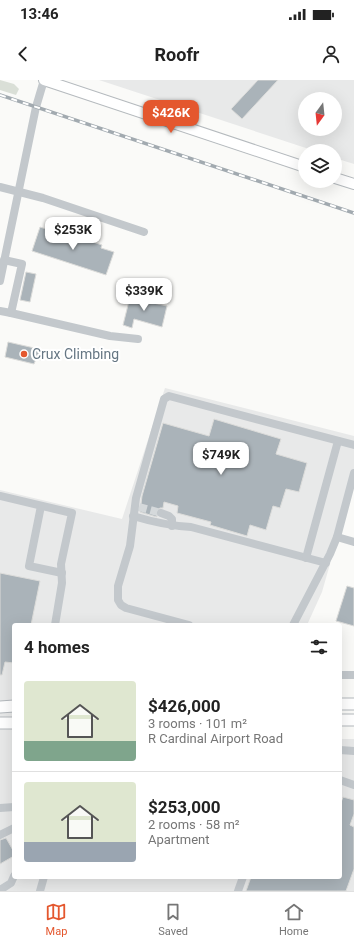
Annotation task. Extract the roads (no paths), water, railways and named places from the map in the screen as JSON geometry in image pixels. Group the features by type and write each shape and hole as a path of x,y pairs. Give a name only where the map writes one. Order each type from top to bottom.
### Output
{"highway":[{"path":"342,704 354,704"},
{"path":"0,706 12,706"},
{"path":"342,720 354,720"},
{"path":"0,723 12,723"}],"main road":[{"path":"44,80 298,166"},
{"path":"342,180 354,184"}],"street":[{"path":"0,281 36,107 44,80"},
{"path":"0,187 43,198 144,232"},
{"path":"3,262 22,264 10,313"},
{"path":"0,311 110,336 138,339"},
{"path":"174,623 161,621 126,608 121,605 118,600 118,586 130,546 133,516 137,506 166,396 354,445"},
{"path":"306,558 338,441"},
{"path":"294,623 326,563 337,537 354,473"},
{"path":"0,496 72,513 61,564 62,583 55,623"},
{"path":"41,506 29,566 62,573"},
{"path":"161,513 172,519 172,526"},
{"path":"133,516 172,526 191,526 326,563"},
{"path":"337,537 354,542"},
{"path":"342,675 354,675"},
{"path":"342,750 354,751"},
{"path":"342,781 354,785"},
{"path":"0,808 12,807"},
{"path":"0,835 12,829"},
{"path":"0,890 11,883 13,879"},
{"path":"40,891 43,879"},
{"path":"238,891 242,879"}],"tunnel":[{"path":"139,507 161,513"}],"railway":[{"path":"0,95 354,213"}],"place":[{"name":"Crux Climbing","path":"24,354"}]}
